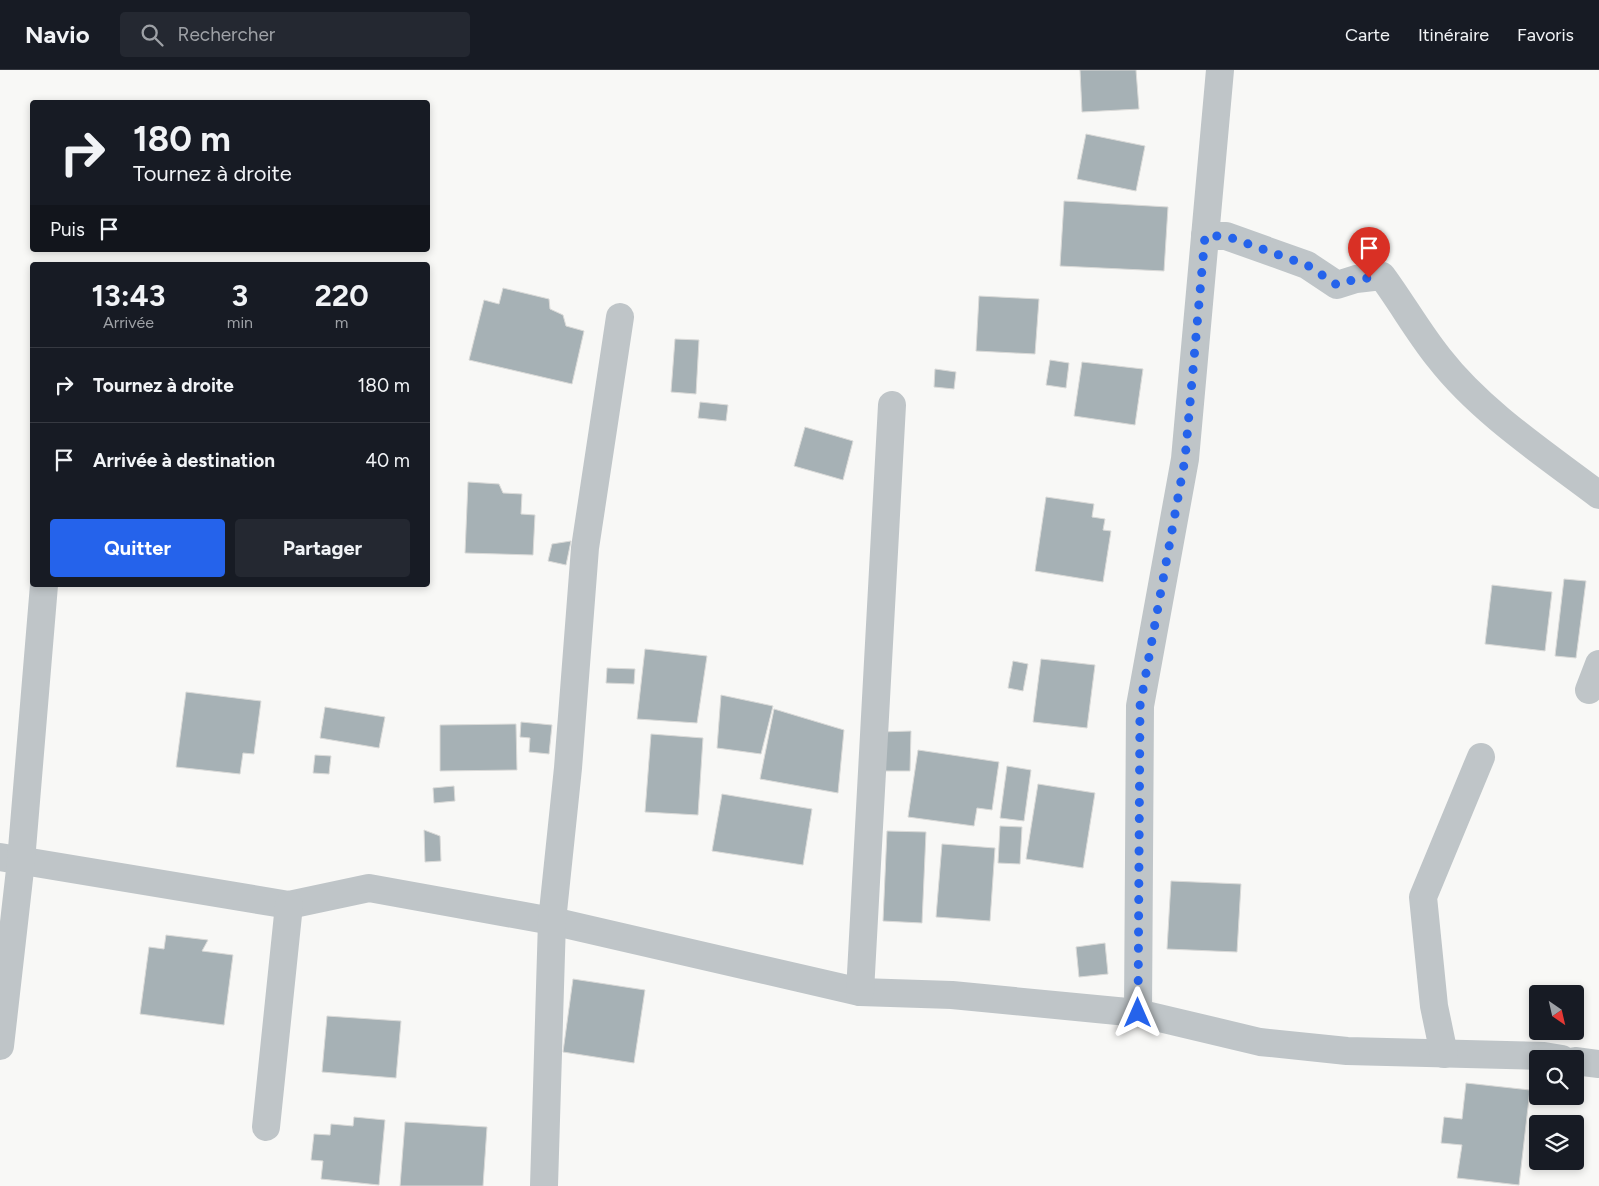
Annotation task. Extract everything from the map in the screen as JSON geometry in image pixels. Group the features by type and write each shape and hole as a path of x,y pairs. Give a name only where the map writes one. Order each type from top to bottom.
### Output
{"street":[{"path":"1138,1013 1140,706 1185,459 1220,70"},
{"path":"1205,236 1226,236 1307,265 1337,285 1356,279 1382,276 1439,358 1479,402 1599,495"},
{"path":"544,1186 552,921 568,768 584,548 620,317"},
{"path":"860,992 892,405"},
{"path":"0,1046 11,859 44,587"},
{"path":"1589,690 1599,664"},
{"path":"1444,1054 1434,1006 1423,897 1481,757"},
{"path":"11,859 289,905 369,888 552,921 860,992 952,995 1138,1013 1260,1042 1347,1052 1529,1056"},
{"path":"266,1127 289,905"},
{"path":"1584,1062 1599,1064"}],"building":[{"path":"1080,70 1136,70 1139,109 1082,112"},
{"path":"1086,134 1145,146 1136,191 1077,179"},
{"path":"1064,201 1168,207 1164,271 1060,266"},
{"path":"503,288 549,299 550,309 563,315 566,326 584,331 572,384 469,360 484,300 499,304"},
{"path":"979,296 1039,299 1035,354 976,351"},
{"path":"675,339 699,340 696,394 671,392"},
{"path":"1050,360 1069,363 1066,388 1046,385"},
{"path":"1082,362 1143,369 1135,425 1074,416"},
{"path":"935,369 956,372 954,389 934,387"},
{"path":"700,402 728,405 726,421 698,418"},
{"path":"805,427 853,441 843,480 794,466"},
{"path":"468,482 499,484 503,493 522,494 521,514 535,515 533,555 465,553"},
{"path":"1046,497 1094,504 1092,517 1105,519 1103,530 1111,531 1103,582 1035,571"},
{"path":"571,541 566,565 548,561 552,544"},
{"path":"1564,579 1586,581 1576,658 1555,656"},
{"path":"1492,585 1552,592 1545,651 1485,644"},
{"path":"645,649 707,656 697,723 637,719"},
{"path":"1041,659 1095,665 1087,728 1033,722"},
{"path":"1013,661 1028,664 1023,691 1008,688"},
{"path":"607,668 635,669 634,684 606,683"},
{"path":"186,692 261,701 254,754 243,753 240,774 176,767"},
{"path":"721,695 773,706 761,754 717,748"},
{"path":"325,707 385,717 379,748 320,738"},
{"path":"774,709 844,730 838,793 760,779"},
{"path":"521,722 552,725 549,754 529,752 530,738 520,737"},
{"path":"516,724 517,770 440,771 440,725"},
{"path":"911,731 910,771 880,771 880,732"},
{"path":"651,734 703,738 698,815 645,812"},
{"path":"918,750 999,762 992,810 977,808 974,826 908,817"},
{"path":"315,755 331,756 329,774 313,773"},
{"path":"1007,766 1031,770 1024,821 1000,818"},
{"path":"1038,784 1095,793 1083,868 1026,859"},
{"path":"454,786 455,801 434,803 433,788"},
{"path":"722,794 812,809 803,865 712,851"},
{"path":"1000,826 1022,827 1020,864 998,863"},
{"path":"424,830 440,836 441,861 425,862"},
{"path":"887,831 926,832 922,923 883,921"},
{"path":"942,844 995,848 990,921 936,917"},
{"path":"1171,881 1241,884 1237,952 1167,949"},
{"path":"166,935 208,940 202,951 233,955 224,1025 140,1014 149,947 164,949"},
{"path":"1105,943 1108,974 1079,977 1076,947"},
{"path":"573,979 645,990 634,1063 563,1052"},
{"path":"327,1016 401,1021 396,1078 322,1072"},
{"path":"1466,1083 1529,1090 1519,1185 1457,1178 1462,1145 1441,1143 1444,1117 1462,1119"},
{"path":"354,1117 385,1120 379,1185 321,1179 323,1161 311,1160 314,1134 330,1135 331,1124 353,1126"},
{"path":"405,1122 487,1127 483,1186 400,1186"}],"route":[{"path":"1138,1013 1140,706 1185,459 1205,236 1226,236 1307,265 1337,285 1356,279 1369,278"}]}
